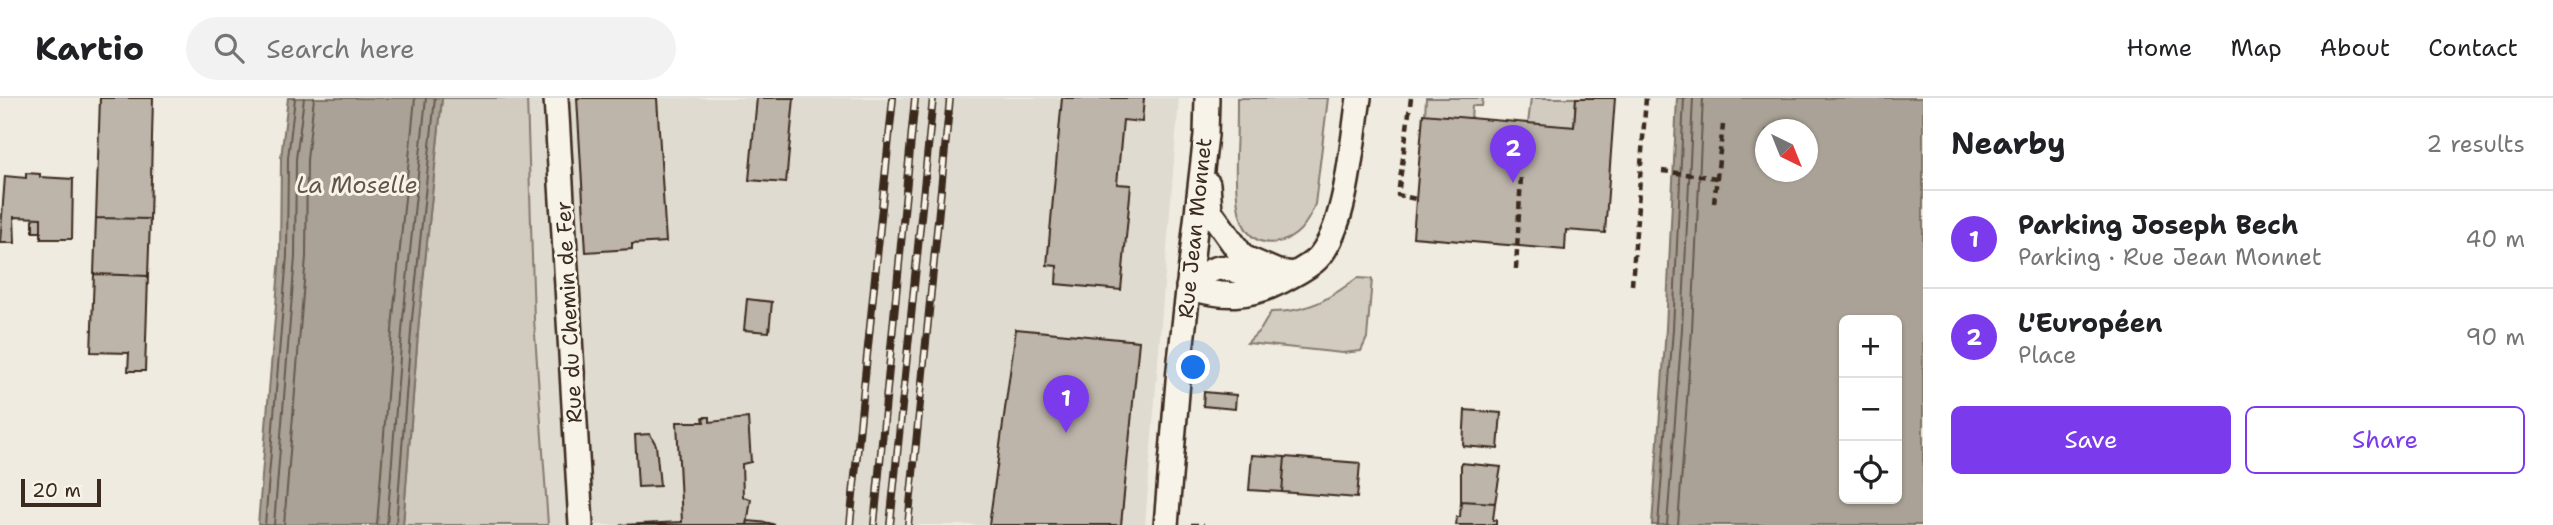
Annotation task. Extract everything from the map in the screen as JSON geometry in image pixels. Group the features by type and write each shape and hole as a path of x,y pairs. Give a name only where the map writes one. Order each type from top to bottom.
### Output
{"street":[{"name":"Rue du Chemin de Fer","path":"556,98 581,525"},
{"name":"Rue Jean Monnet","path":"1166,525 1188,287 1206,135 1207,98"},
{"path":"1188,287 1203,274 1220,267 1257,275 1294,274 1318,258 1331,240 1339,221 1359,98"},
{"path":"1206,135 1210,211 1243,257 1278,272 1294,274"}],"path":[{"path":"1411,98 1398,195 1416,199"},
{"path":"1632,285 1646,98"},
{"path":"1714,203 1723,125"},
{"path":"1662,171 1717,178"},
{"path":"1516,269 1521,176"}],"shaded area":[{"path":"442,98 527,98 534,319 548,525 403,525 419,320"},
{"path":"515,98 1179,98 1145,525 495,525"},
{"path":"1237,98 1328,98 1315,204 1302,228 1286,240 1263,242 1252,236 1239,211 1236,180"},
{"path":"1426,98 1483,98 1482,106 1472,106 1471,119 1425,115"},
{"path":"1531,98 1576,98 1574,127 1528,124"},
{"path":"1357,278 1372,279 1367,338 1361,351 1342,353 1247,343 1261,329 1271,312 1308,307"}],"water":[{"name":"La Moselle","path":"288,98 442,98 419,320 403,525 258,525 280,256 281,158"},
{"path":"1677,98 1923,98 1923,525 1652,525 1666,328"}],"building":[{"path":"100,98 153,98 150,219 96,218"},
{"path":"577,98 657,98 666,242 632,244 632,249 586,252"},
{"path":"757,98 794,98 786,183 749,180"},
{"path":"1062,98 1144,98 1142,122 1123,120 1117,184 1131,185 1121,290 1056,284 1057,266 1047,265"},
{"path":"1576,98 1615,98 1605,233 1566,230 1565,250 1413,237 1423,114 1574,127"},
{"path":"26,173 40,174 40,177 73,179 72,239 41,239 41,218 14,217 15,243 0,243 5,176 26,178"},
{"path":"33,218 41,218 41,232 33,232"},
{"path":"96,218 150,219 148,276 94,274"},
{"path":"94,274 148,276 145,371 128,371 129,353 91,352"},
{"path":"747,299 772,302 769,332 744,330"},
{"path":"1016,329 1139,341 1121,525 989,525"},
{"path":"1204,392 1236,395 1235,409 1203,406"},
{"path":"1465,410 1501,413 1498,449 1463,446"},
{"path":"703,417 710,417 710,422 748,418 751,462 742,464 743,497 751,499 747,525 620,525 682,522 677,422 704,422"},
{"path":"650,434 656,445 660,486 638,487 635,435"},
{"path":"1252,455 1285,457 1282,492 1249,490"},
{"path":"1285,457 1360,463 1357,498 1282,492"},
{"path":"1461,463 1501,467 1495,503 1461,501"},
{"path":"1461,501 1495,503 1493,520 1496,520 1496,525 1456,525 1457,517 1460,517"},
{"path":"748,521 769,523 775,525 747,525"}],"railway":[{"path":"850,525 893,98"},
{"path":"874,525 915,98"},
{"path":"890,525 933,98"},
{"path":"908,525 950,98"}],"place":[{"name":"L'Européen","path":"1513,183"},
{"name":"Parking Joseph Bech","path":"1066,433"}]}
